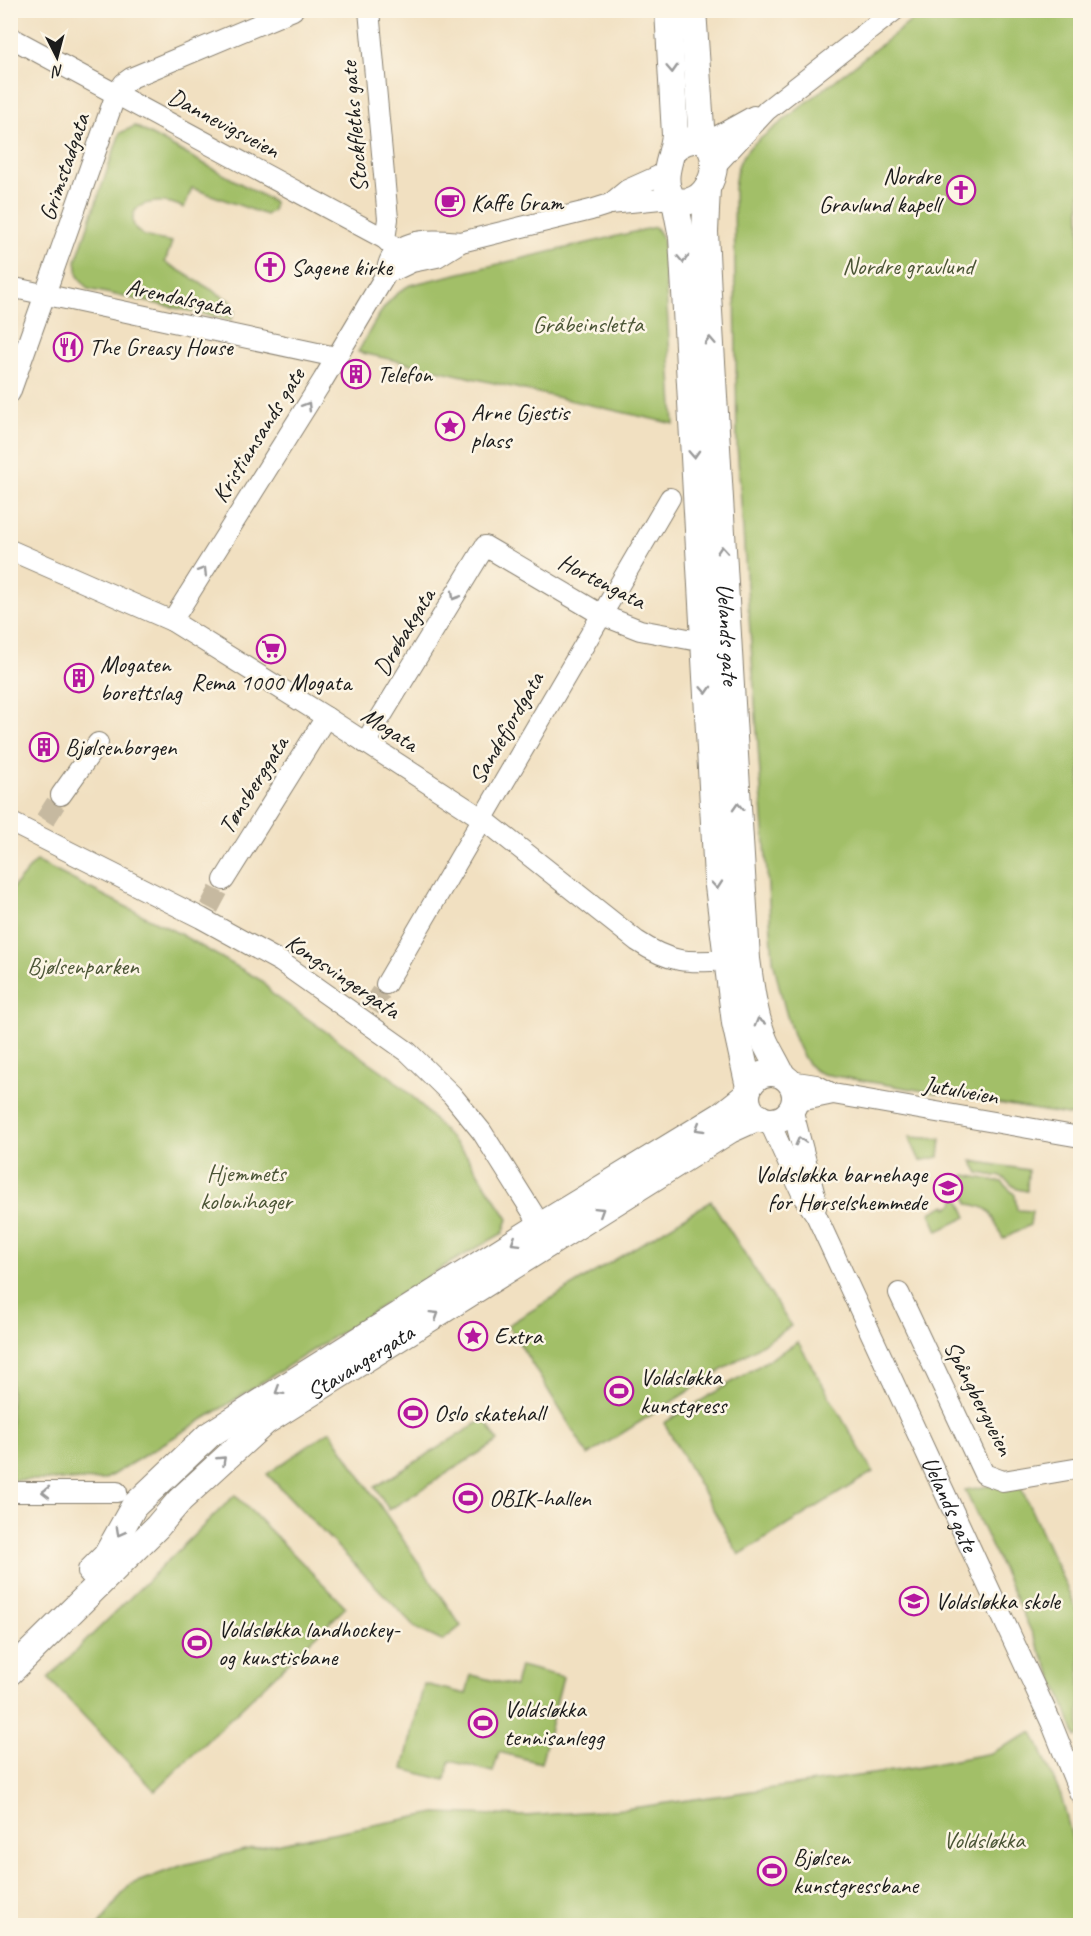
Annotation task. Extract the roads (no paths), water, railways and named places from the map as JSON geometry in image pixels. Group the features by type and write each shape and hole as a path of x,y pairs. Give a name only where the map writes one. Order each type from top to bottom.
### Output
{"main road":[{"name":"Uelands gate","path":"668,10 675,118 665,182 673,199 682,237 717,878 726,960 750,1108 764,1119"},
{"name":"Uelands gate","path":"693,10 700,127 712,154 705,232 747,959 751,988 765,1042 790,1092"},
{"path":"669,161 685,141 705,141"},
{"path":"673,199 692,201 711,177"},
{"path":"748,1091 755,1079 763,1074 773,1073 790,1092 787,1115 778,1120 764,1119"},
{"name":"Stavangergata","path":"10,1672 157,1527 180,1500 265,1422 722,1114 748,1091"},
{"name":"Stavangergata","path":"10,1650 106,1556 134,1496 209,1435 546,1233 730,1130 764,1119"}],"street":[{"path":"116,94 130,78 293,10"},
{"name":"Stockfleths gate","path":"369,10 388,219 395,252"},
{"path":"711,177 767,110 895,10"},
{"name":"Dannevigsveien","path":"10,36 395,252"},
{"name":"Grimstadgata","path":"10,393 116,94"},
{"path":"705,141 767,110"},
{"path":"610,204 669,161"},
{"path":"395,252 408,244 433,240 461,242 610,204 673,199"},
{"name":"Kristiansands gate","path":"172,621 385,276 390,259 395,252"},
{"name":"Arendalsgata","path":"10,287 336,357"},
{"name":"Sandefjordgata","path":"386,984 670,498"},
{"name":"Hortengata","path":"485,546 602,615 640,630 704,642"},
{"name":"Drøbakgata","path":"365,743 485,546"},
{"name":"Mogata","path":"10,550 172,621 326,717 483,819 655,953 669,959 684,961 726,960"},
{"name":"Tønsberggata","path":"224,880 326,717"},
{"path":"61,795 98,743"},
{"name":"Kongsvingergata","path":"10,822 41,827 205,913 280,962 367,1014 452,1095 482,1132 546,1233"},
{"name":"Jutulveien","path":"790,1092 833,1094 1080,1137"},
{"name":"Uelands gate","path":"790,1092 815,1196 816,1215"},
{"name":"Uelands gate","path":"764,1119 804,1198 816,1215 1052,1722 1080,1794"},
{"name":"Spångbergveien","path":"899,1293 984,1474 1003,1481 1080,1468"},
{"path":"10,1492 82,1492 134,1496 157,1527"}],"tunnel":[{"path":"45,820 61,795"},
{"path":"209,908 224,880"},
{"path":"370,1009 386,984"}],"place":[{"name":"Nordre Gravlund kapell","path":"961,190"},
{"name":"Kaffe Gram","path":"450,202"},
{"name":"Sagene kirke","path":"270,267"},
{"name":"The Greasy House","path":"68,347"},
{"name":"Telefon","path":"356,374"},
{"name":"Arne Gjestis plass","path":"450,426"},
{"name":"Rema 1000 Mogata","path":"271,649"},
{"name":"Mogaten borettslag","path":"79,678"},
{"name":"Bjølsenborgen","path":"44,747"},
{"name":"Voldsløkka barnehage for Hørselshemmede","path":"948,1188"},
{"name":"Extra","path":"473,1336"},
{"name":"Voldsløkka kunstgress","path":"619,1391"},
{"name":"Oslo skatehall","path":"413,1413"},
{"name":"OBIK-hallen","path":"468,1498"},
{"name":"Voldsløkka skole","path":"914,1601"},
{"name":"Voldsløkka landhockey- og kunstisbane","path":"197,1643"},
{"name":"Voldsløkka tennisanlegg","path":"483,1723"},
{"name":"Bjølsen kunstgressbane","path":"772,1871"}],"park label":[{"name":"Nordre gravlund","path":"908,266"},
{"name":"Gråbeinsletta","path":"588,324"},
{"name":"Bjølsenparken","path":"83,966"},
{"name":"Hjemmets kolonihager","path":"246,1187"},
{"name":"Voldsløkka","path":"984,1840"}]}
